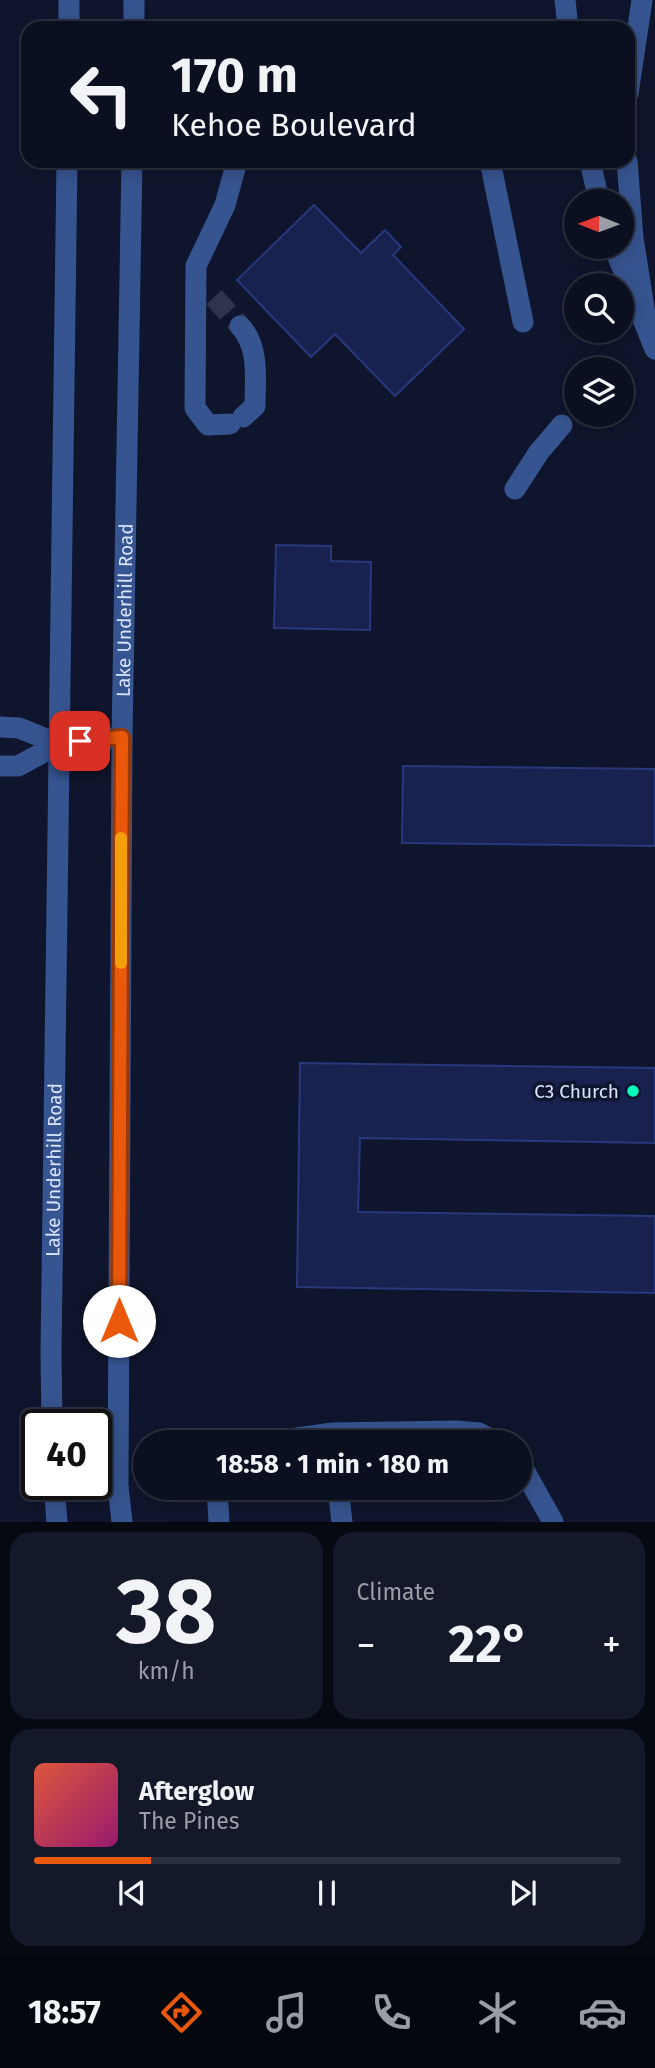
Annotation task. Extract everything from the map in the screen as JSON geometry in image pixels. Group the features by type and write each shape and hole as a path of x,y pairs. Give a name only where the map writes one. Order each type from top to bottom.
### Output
{"street":[{"path":"69,0 69,21"},
{"path":"134,0 134,21"},
{"path":"565,0 567,21"},
{"path":"635,47 642,0"},
{"name":"Lake Underhill Road","path":"52,1409 67,168"},
{"name":"Lake Underhill Road","path":"122,1522 118,1486 122,737 132,168"},
{"path":"235,168 225,205 196,266 195,408 208,425 237,421 255,407 256,359 247,333 240,326"},
{"path":"491,168 523,322"},
{"path":"592,168 596,189"},
{"path":"628,168 632,228 646,327"},
{"path":"619,259 655,349"},
{"path":"196,278 214,297"},
{"path":"515,489 539,452 562,425"},
{"path":"0,727 19,728 59,744"},
{"path":"0,766 18,766 59,744 122,737"},
{"path":"532,1484 554,1522"},
{"path":"55,1500 57,1522"},
{"path":"218,1500 219,1522"},
{"path":"339,1500 342,1522"}],"building":[{"path":"314,205 361,253 385,230 401,247 393,255 464,329 395,396 335,334 311,357 237,280"},
{"path":"276,545 331,546 331,561 371,562 370,630 274,628"},
{"path":"403,766 655,769 655,846 402,843"},
{"path":"300,1063 655,1068 655,1143 360,1138 358,1212 655,1216 655,1293 297,1287"}],"tunnel":[{"path":"214,297 240,326"}],"slow traffic":[{"path":"121,838 121,963"}],"place":[{"name":"C3 Church","path":"633,1091"}],"route":[{"path":"80,741 122,737 119,1321"}]}
